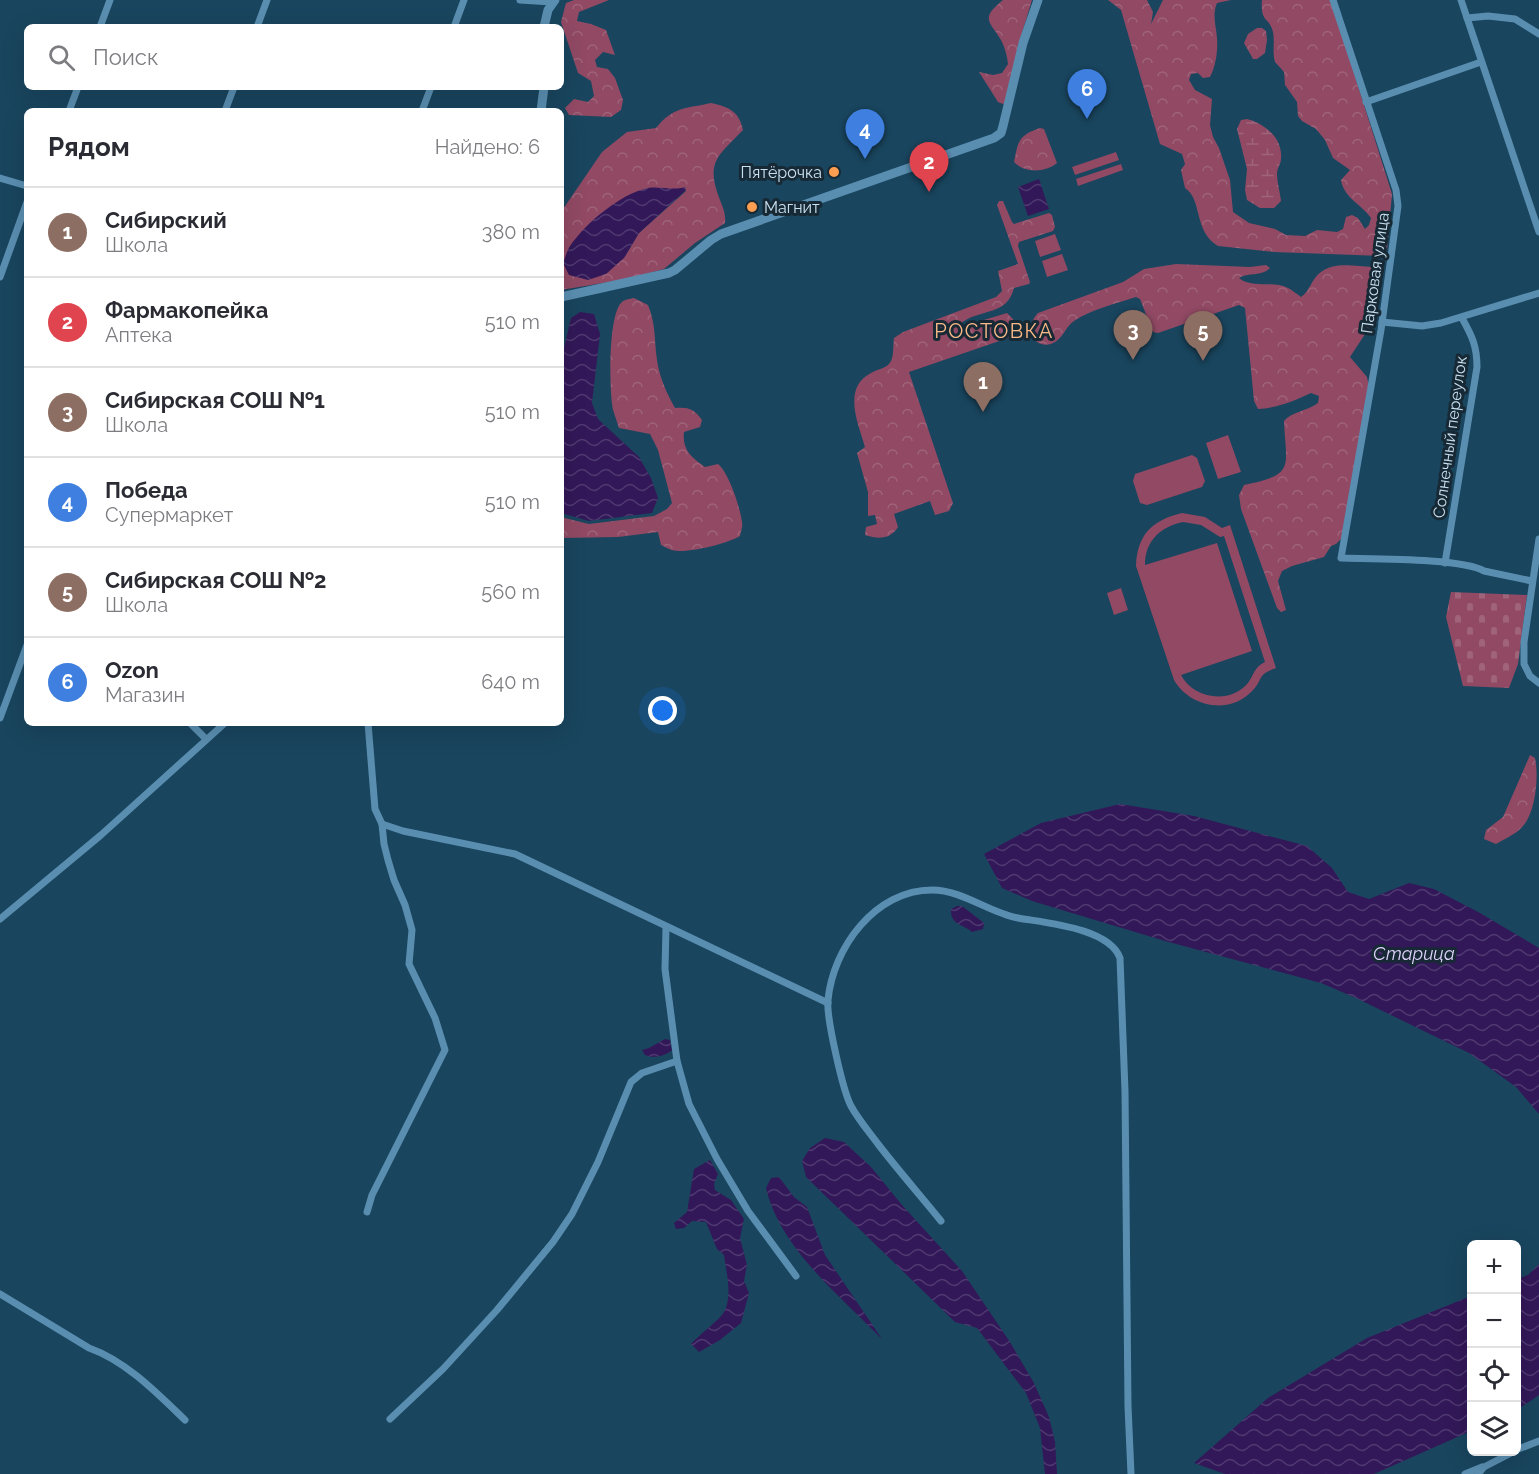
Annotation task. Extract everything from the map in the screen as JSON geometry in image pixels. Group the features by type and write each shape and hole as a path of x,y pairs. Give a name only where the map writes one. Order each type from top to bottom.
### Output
{"street":[{"path":"101,24 110,0"},
{"path":"258,24 267,0"},
{"path":"455,24 464,0"},
{"path":"520,0 554,1"},
{"path":"564,296 669,273 720,234 994,138 1003,126 1023,43 1038,0"},
{"name":"Парковая улица","path":"1333,0 1396,189 1398,207 1382,322 1341,558 1444,563"},
{"path":"1461,0 1539,232"},
{"path":"545,24 548,10 554,1"},
{"path":"1467,18 1488,16 1515,19 1539,34"},
{"path":"1366,102 1481,62"},
{"path":"70,108 77,90"},
{"path":"226,108 233,90"},
{"path":"423,108 430,90"},
{"path":"541,108 544,90"},
{"path":"0,178 24,185"},
{"path":"0,277 24,210"},
{"path":"1382,322 1422,326 1462,318 1539,293"},
{"name":"Солнечный переулок","path":"1444,563 1477,368 1477,352 1462,318"},
{"path":"1539,539 1524,642 1524,664 1530,676 1539,683"},
{"path":"1444,563 1478,567 1484,571 1532,581"},
{"path":"0,718 24,653"},
{"path":"193,726 206,739"},
{"path":"0,919 101,834 221,726"},
{"path":"367,1212 372,1195 445,1050 435,1018 409,963 412,930 405,905 394,880 384,844 382,824 375,808 368,726"},
{"path":"382,824 403,831 515,854 776,977 828,1004"},
{"path":"941,1221 896,1168 852,1108 842,1078 828,1004 830,988 841,955 860,926 870,916 897,898 934,890 1015,918 1064,926 1098,937 1112,944 1117,950 1122,967 1124,1039 1131,1474"},
{"path":"666,927 665,969 678,1062 689,1104 717,1160 748,1211 796,1276"},
{"path":"390,1419 443,1369 497,1310 553,1242 572,1214 598,1162 631,1082 642,1073 678,1062"},
{"path":"0,1294 83,1344 104,1353 149,1387 184,1420"},
{"path":"1521,1448 1539,1441"},
{"path":"1465,1474 1505,1456"},
{"path":"1478,1474 1484,1467"}],"green space":[{"path":"574,0 609,0 579,12 577,21 606,30 615,55 603,52 595,60 597,67 608,69 615,78 623,100 621,110 611,117 569,115 565,108 574,99 588,102 594,96 591,81 578,73 564,31 564,24 561,22 566,3"},
{"path":"1003,0 1032,0 1006,102 1003,104 998,102 979,72 993,75 1002,73 1008,64 1006,52 989,20 991,11"},
{"path":"1108,0 1147,0 1153,12 1151,24 1163,0 1231,0 1217,3 1215,16 1217,53 1210,77 1203,78 1198,73 1191,74 1189,80 1195,90 1212,99 1210,125 1230,180 1233,212 1249,223 1275,229 1286,235 1305,236 1317,230 1337,232 1343,229 1346,217 1352,215 1358,218 1365,229 1371,218 1349,196 1343,186 1341,180 1350,170 1333,158 1325,140 1316,129 1298,116 1297,102 1285,85 1284,72 1275,62 1273,32 1262,12 1262,0 1331,0 1392,194 1387,249 1382,256 1274,252 1218,246 1210,240 1201,224 1191,193 1185,188 1181,170 1185,164 1182,154 1160,144 1121,10"},
{"path":"1257,28 1266,31 1267,40 1265,53 1253,59 1244,43 1248,34"},
{"path":"711,103 723,106 736,114 743,130 721,154 714,168 725,223 695,243 664,269 627,279 564,290 564,208 602,152 627,132 656,128 674,112","holes":["649,188 686,191 639,233 624,258"]},
{"path":"1247,119 1260,124 1272,133 1281,151 1277,180 1281,201 1274,208 1260,208 1247,200 1245,190 1247,169 1237,129 1241,120"},
{"path":"1040,128 1044,129 1057,163 1041,170 1029,170 1018,166 1014,162 1018,144 1028,133"},
{"path":"1116,152 1119,160 1075,175 1072,167"},
{"path":"1121,164 1123,170 1078,186 1076,179"},
{"path":"999,201 1003,201 1014,224 1049,213 1052,215 1055,227 1053,231 1019,242 1018,246 1029,284 1014,288 1011,297 1000,307 961,323 964,326 1007,313 1013,319 1014,325 1011,337 909,372 953,503 949,511 935,515 930,501 894,514 898,527 891,534 879,538 865,535 866,527 877,524 875,515 868,516 868,492 857,453 865,447 854,407 857,388 862,380 871,373 889,364 893,356 894,338 903,332 996,297 1002,291 998,271 1018,264 997,205"},
{"path":"1055,234 1061,250 1040,257 1035,241"},
{"path":"1062,254 1068,270 1047,277 1042,261"},
{"path":"1176,264 1250,267 1266,265 1270,268 1266,271 1239,278 1250,283 1282,286 1301,297 1320,272 1334,266 1378,268 1381,275 1369,328 1350,357 1367,377 1369,387 1343,537 1331,546 1324,557 1282,571 1278,581 1286,610 1281,612 1277,608 1241,509 1239,495 1244,485 1261,481 1280,472 1286,459 1284,421 1318,403 1319,396 1311,393 1285,404 1258,409 1254,401 1245,308 1239,305 1158,333 1153,332 1140,299 1136,297 1088,313 1071,324 1058,340 1051,344 1039,343 1032,335 1032,324 1038,313 1123,282 1144,269"},
{"path":"634,298 648,305 654,325 657,360 666,391 675,408 691,410 702,420 700,427 684,432 684,444 692,456 705,467 718,464 730,482 742,524 740,536 734,539 694,550 679,551 661,545 658,532 618,537 564,538 564,518 589,524 654,516 667,509 672,503 658,450 650,434 619,428 613,410 610,371 612,338 617,311 625,300"},
{"path":"1228,435 1241,472 1218,479 1206,443"},
{"path":"1192,455 1197,458 1205,481 1202,487 1147,505 1140,503 1133,481 1135,474"},
{"path":"1182,513 1205,517 1222,528 1230,525 1276,668 1265,673 1250,693 1231,704 1209,704 1199,701 1189,696 1174,680 1136,566 1143,537 1148,530 1171,516","holes":["1183,522 1201,525 1220,537 1224,536 1265,662 1258,667 1244,687 1228,695 1210,696 1201,693 1186,683 1181,675 1252,651 1217,543 1145,565 1151,542 1161,531"]},
{"path":"1121,588 1128,610 1114,615 1107,593"},
{"path":"1451,592 1527,595 1518,664 1509,688 1463,686 1446,617"},
{"path":"1530,755 1535,758 1537,775 1530,815 1520,829 1496,844 1484,839 1486,830 1503,817"}],"water":[{"path":"1039,179 1049,209 1028,216 1018,187"},
{"path":"685,187 686,190 639,233 624,258 606,274 588,280 569,275 564,261 570,246 594,219 615,203 637,191 648,188"},
{"path":"580,312 594,314 600,334 592,403 598,419 639,457 651,478 658,498 652,513 589,521 564,514 564,348 571,318"},
{"name":"Старица","path":"1120,804 1194,816 1307,846 1332,868 1348,892 1369,899 1409,883 1434,889 1539,948 1539,1114 1516,1087 1469,1053 1356,998 1321,983 1165,941 1032,901 1002,888 984,854 1041,823"},
{"path":"962,906 984,923 983,929 972,932 955,921 951,909"},
{"path":"665,1039 670,1040 672,1050 659,1056 645,1055 642,1050"},
{"path":"825,1138 844,1142 871,1167 962,1271 1010,1342 1034,1383 1049,1417 1055,1442 1057,1474 1045,1474 1040,1428 1026,1393 977,1328 955,1322 806,1177 802,1161 810,1148"},
{"path":"710,1160 718,1174 714,1184 715,1190 731,1200 744,1219 740,1238 747,1265 744,1281 749,1293 741,1323 720,1340 699,1352 691,1344 726,1309 728,1285 724,1255 717,1249 706,1222 692,1221 684,1228 676,1229 674,1223 687,1212 694,1169"},
{"path":"779,1177 794,1197 807,1207 825,1255 882,1339 814,1270 784,1231 773,1210 766,1188 771,1178"},
{"path":"1539,1264 1539,1395 1521,1407 1521,1278 1528,1275"},
{"path":"1467,1298 1467,1433 1374,1474 1225,1474 1194,1463 1268,1398 1367,1338"}],"place":[{"name":"Ozon","path":"1087,119"},
{"name":"Победа","path":"865,159"},
{"name":"Пятёрочка","path":"834,172"},
{"name":"Фармакопейка","path":"929,192"},
{"name":"Магнит","path":"752,207"},
{"name":"Сибирская СОШ №1","path":"1133,360"},
{"name":"Сибирская СОШ №2","path":"1203,361"},
{"name":"Сибирский","path":"983,412"}],"district":[{"name":"РОСТОВКА","path":"994,331"}]}
